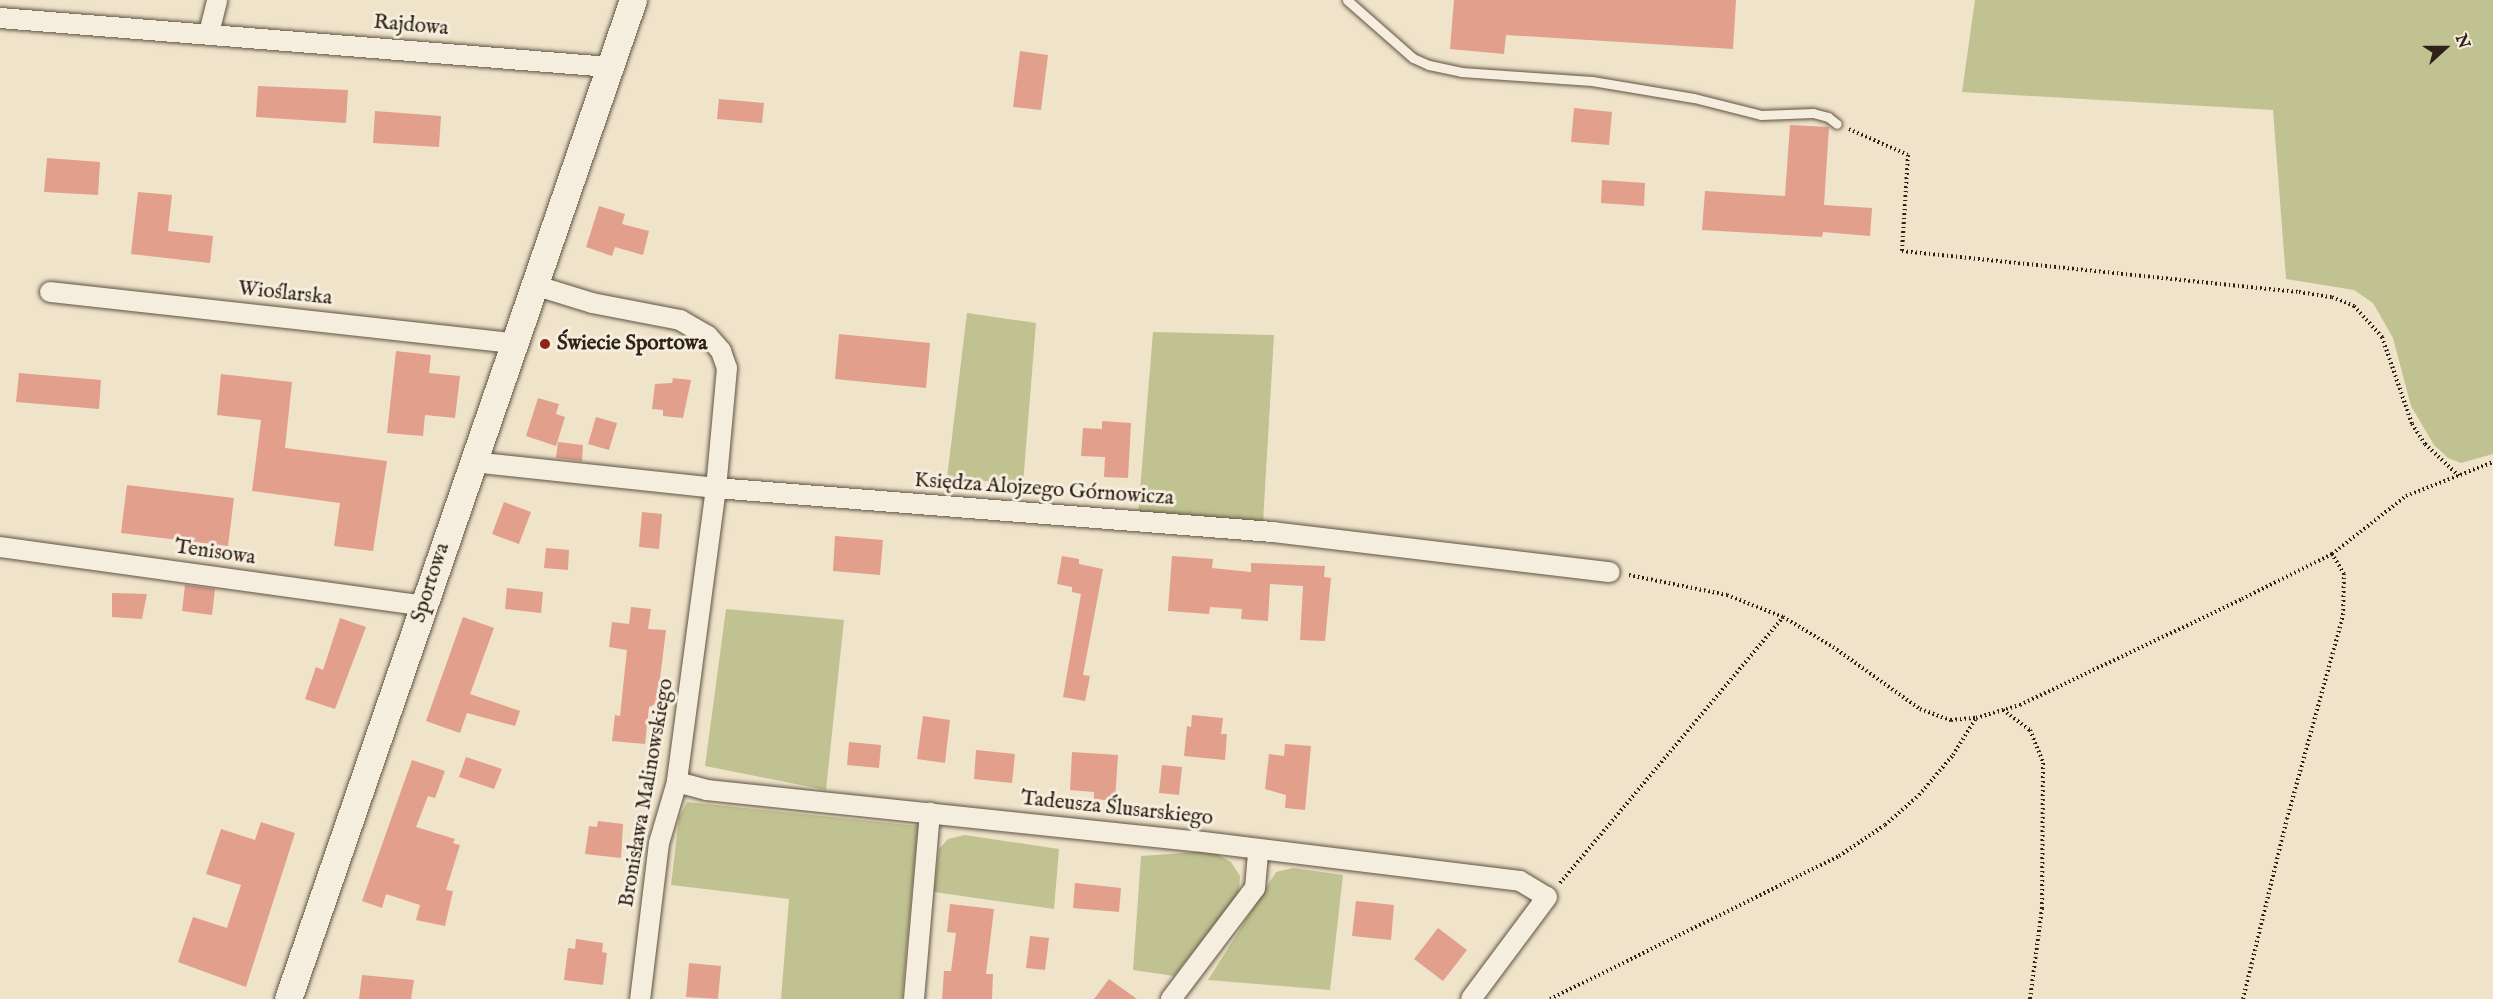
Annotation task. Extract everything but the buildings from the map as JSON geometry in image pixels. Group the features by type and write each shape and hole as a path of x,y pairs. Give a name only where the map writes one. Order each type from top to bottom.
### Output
{"street":[{"path":"209,33 217,0"},
{"name":"Sportowa","path":"288,999 633,0"},
{"name":"Rajdowa","path":"0,18 209,33 609,67"},
{"name":"Bronisława Malinowskiego","path":"534,285 592,303 680,320 708,336 721,351 727,368 716,488 677,782 659,843 640,999"},
{"name":"Wioślarska","path":"50,292 514,343"},
{"name":"Księdza Alojzego Górnowicza","path":"473,462 716,488 1273,532 1610,572"},
{"name":"Tenisowa","path":"0,547 424,606"},
{"name":"Tadeusza Ślusarskiego","path":"677,782 707,790 930,813 1520,881 1547,897"},
{"path":"914,999 930,813"},
{"path":"1171,999 1255,888 1258,850"},
{"path":"1471,999 1547,897"}],"lane":[{"path":"1347,0 1413,58 1429,65 1461,72 1592,81 1694,98 1761,115 1813,113 1828,117 1837,124"}],"path":[{"path":"1837,124 1908,155 1902,251 2299,292 2332,297 2354,306 2382,337 2412,424 2425,444 2459,476"},
{"path":"1610,572 1727,595 1783,617 1833,647 1920,709 1951,720 1976,718 2003,710 2232,604 2331,554 2406,496 2493,462"},
{"path":"2243,999 2287,819 2343,615 2344,574 2331,554"},
{"path":"1547,897 1783,617"},
{"path":"2003,710 2030,730 2043,763 2042,908 2030,999"},
{"path":"1550,999 1848,850 1885,825 1918,795 1953,755 1976,718"}],"green space":[{"path":"1975,0 2493,0 2493,454 2461,463 2448,458 2434,445 2411,406 2393,338 2373,303 2354,290 2286,279 2273,110 1962,92"},
{"path":"967,313 1036,323 1023,484 947,478"},
{"path":"1153,332 1274,335 1263,523 1138,515"},
{"path":"726,609 844,620 826,790 705,766"},
{"path":"687,802 918,826 902,999 781,999 789,899 671,885 679,818"},
{"path":"965,835 1059,849 1054,909 934,892 939,849 948,839"},
{"path":"1211,851 1231,862 1240,876 1239,893 1174,976 1133,970 1141,856"},
{"path":"1293,868 1343,875 1330,990 1208,980 1276,872"}],"place":[{"name":"Świecie Sportowa","path":"545,344"}]}
